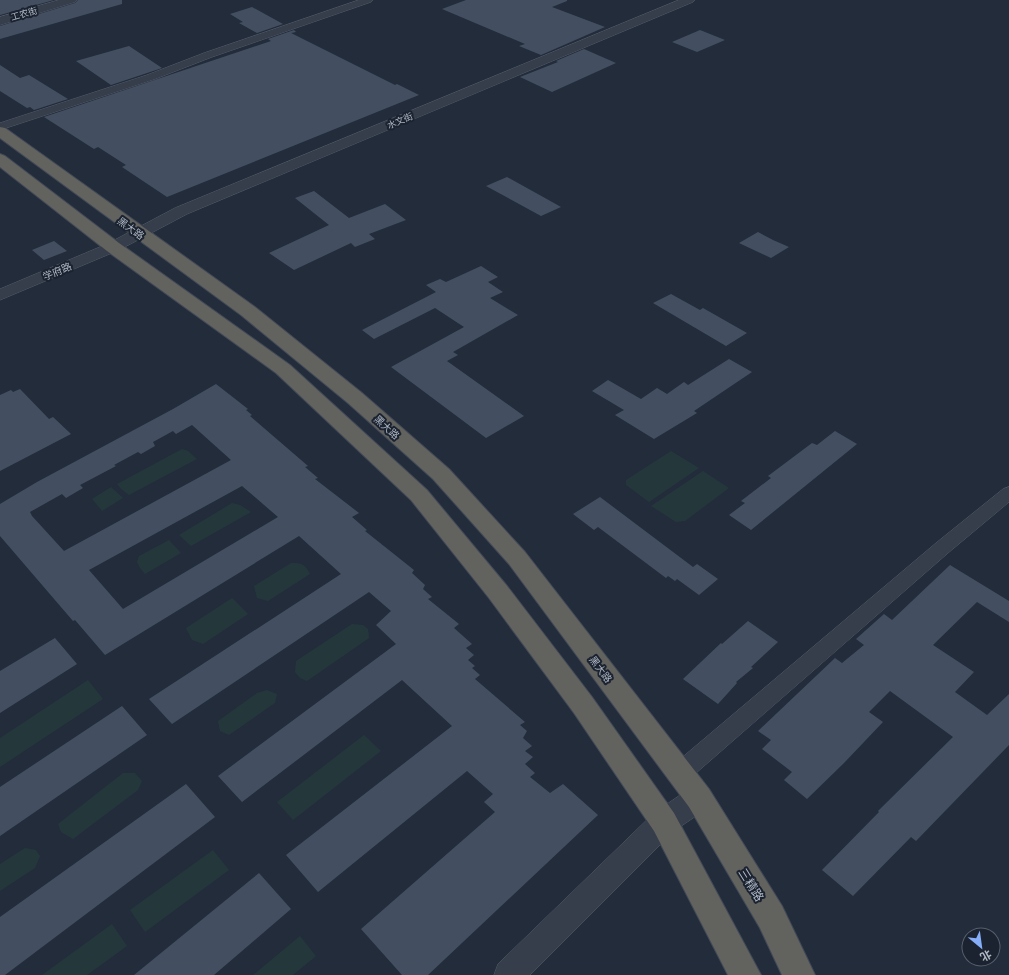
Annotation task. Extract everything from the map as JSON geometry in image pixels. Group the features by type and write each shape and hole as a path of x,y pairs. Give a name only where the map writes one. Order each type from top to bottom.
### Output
{"highway":[{"name":"黑大路","path":"0,132 258,319 355,398 441,474 517,558 700,798"},
{"path":"0,159 113,247 283,370 419,495 498,592 583,705 664,822 745,975"},
{"name":"三精路","path":"700,798 771,917 799,975"}],"street":[{"name":"工农街","path":"0,21 71,0"},
{"path":"0,127 151,77 208,55 368,0"},
{"name":"水文街","path":"113,247 181,211 689,0"},
{"name":"学府路","path":"0,295 113,247"},
{"path":"680,773 936,553 1009,493"},
{"path":"509,975 664,822 700,798"}],"green space":[{"path":"182,449 188,451 197,459 129,495 117,484"},
{"path":"671,451 699,468 649,502 626,485 626,480"},
{"path":"703,471 729,488 685,521 676,522 651,506"},
{"path":"111,487 123,498 102,511 92,499"},
{"path":"232,503 240,505 251,512 191,546 179,535"},
{"path":"169,540 181,553 145,574 137,562 139,556"},
{"path":"291,563 303,565 310,574 268,601 257,598 254,586"},
{"path":"232,598 248,614 203,644 192,640 186,628"},
{"path":"352,624 363,625 368,629 369,638 307,681 300,678 295,672 296,661"},
{"path":"88,680 103,699 0,767 0,738"},
{"path":"267,690 277,694 275,703 229,735 220,731 218,721 257,693"},
{"path":"364,735 381,751 293,820 277,802"},
{"path":"123,773 135,773 142,781 138,790 73,839 61,832 58,824"},
{"path":"25,848 36,850 40,856 35,868 0,891 0,864"},
{"path":"213,850 229,870 145,932 130,910"},
{"path":"112,924 127,946 87,975 42,975"},
{"path":"300,936 316,956 293,975 253,975"}],"building":[{"path":"0,0 54,0 0,15"},
{"path":"78,0 122,0 122,4 0,39 0,26 75,3"},
{"path":"466,0 567,0 552,7 605,27 541,55 519,46 525,44 442,9"},
{"path":"252,7 283,24 257,33 239,23 243,22 230,14"},
{"path":"294,30 296,32 291,33 395,85 397,84 419,95 167,197 122,167 126,165 98,147 94,149 44,117 271,41 268,39"},
{"path":"700,30 725,40 697,52 672,42"},
{"path":"129,46 162,68 111,85 76,61"},
{"path":"584,49 616,63 552,92 520,77 558,62 556,61"},
{"path":"0,65 20,78 29,75 68,99 34,110 30,107 27,108 0,91"},
{"path":"507,177 561,207 541,216 486,186"},
{"path":"314,191 349,218 385,204 406,220 369,234 375,239 355,247 351,243 294,270 269,253 329,225 295,198"},
{"path":"758,232 789,247 771,258 739,243"},
{"path":"54,241 67,251 44,260 32,250"},
{"path":"481,266 498,277 488,282 503,292 490,298 518,315 453,352 458,355 447,361 524,416 486,438 391,367 464,327 435,308 374,339 362,330 436,292 426,285 440,279 446,282"},
{"path":"671,294 700,310 703,308 747,333 726,346 653,303"},
{"path":"729,359 752,372 694,411 697,413 654,439 615,415 624,410 592,391 608,380 641,399 657,388 667,394 684,382 688,385"},
{"path":"216,384 248,409 246,410 252,415 250,416 308,466 305,467 318,478 315,479 359,513 352,517 367,530 365,531 414,570 412,573 425,585 423,589 432,597 428,599 459,624 454,628 472,644 466,648 474,655 468,660 475,666 472,668 480,675 475,679 525,722 520,725 527,731 523,738 532,746 525,751 533,757 525,764 535,773 530,777 550,793 563,784 598,815 428,975 402,975 361,929 495,812 484,802 493,794 467,771 318,892 286,855 452,726 402,680 242,802 218,776 396,644 376,625 391,611 369,592 172,724 149,699 341,574 299,536 105,655 75,620 73,621 0,536 0,504 37,482 173,409","holes":["192,425 231,460 64,551 32,516 30,512 62,494 66,498 83,488 80,485 116,466 114,465 138,452 141,454 155,446 153,442 173,431 176,434","242,486 278,517 123,609 89,570"]},
{"path":"20,389 49,419 53,417 71,434 0,471 0,395 11,390 13,392"},
{"path":"835,431 857,444 751,530 729,515 745,503 741,501 771,478 768,476 812,443 817,445"},
{"path":"600,497 693,567 697,564 718,579 699,595 677,579 675,581 668,576 666,578 598,527 594,530 573,514"},
{"path":"950,565 1009,601 1009,622 977,602 933,645 974,672 955,692 987,715 1009,694 1009,745 916,841 911,837 853,896 822,870 879,812 878,811 953,737 890,691 869,712 883,722 807,799 784,780 792,772 762,749 771,740 758,731 835,658 842,663 864,645 856,639 884,614 892,620"},
{"path":"748,621 778,642 751,667 753,668 736,682 737,683 718,704 683,679 721,643 722,644"},
{"path":"55,638 77,664 0,713 0,671"},
{"path":"122,706 147,735 0,836 0,787"},
{"path":"186,784 215,817 5,975 0,975 0,917"},
{"path":"259,873 291,909 214,975 134,975"}]}
